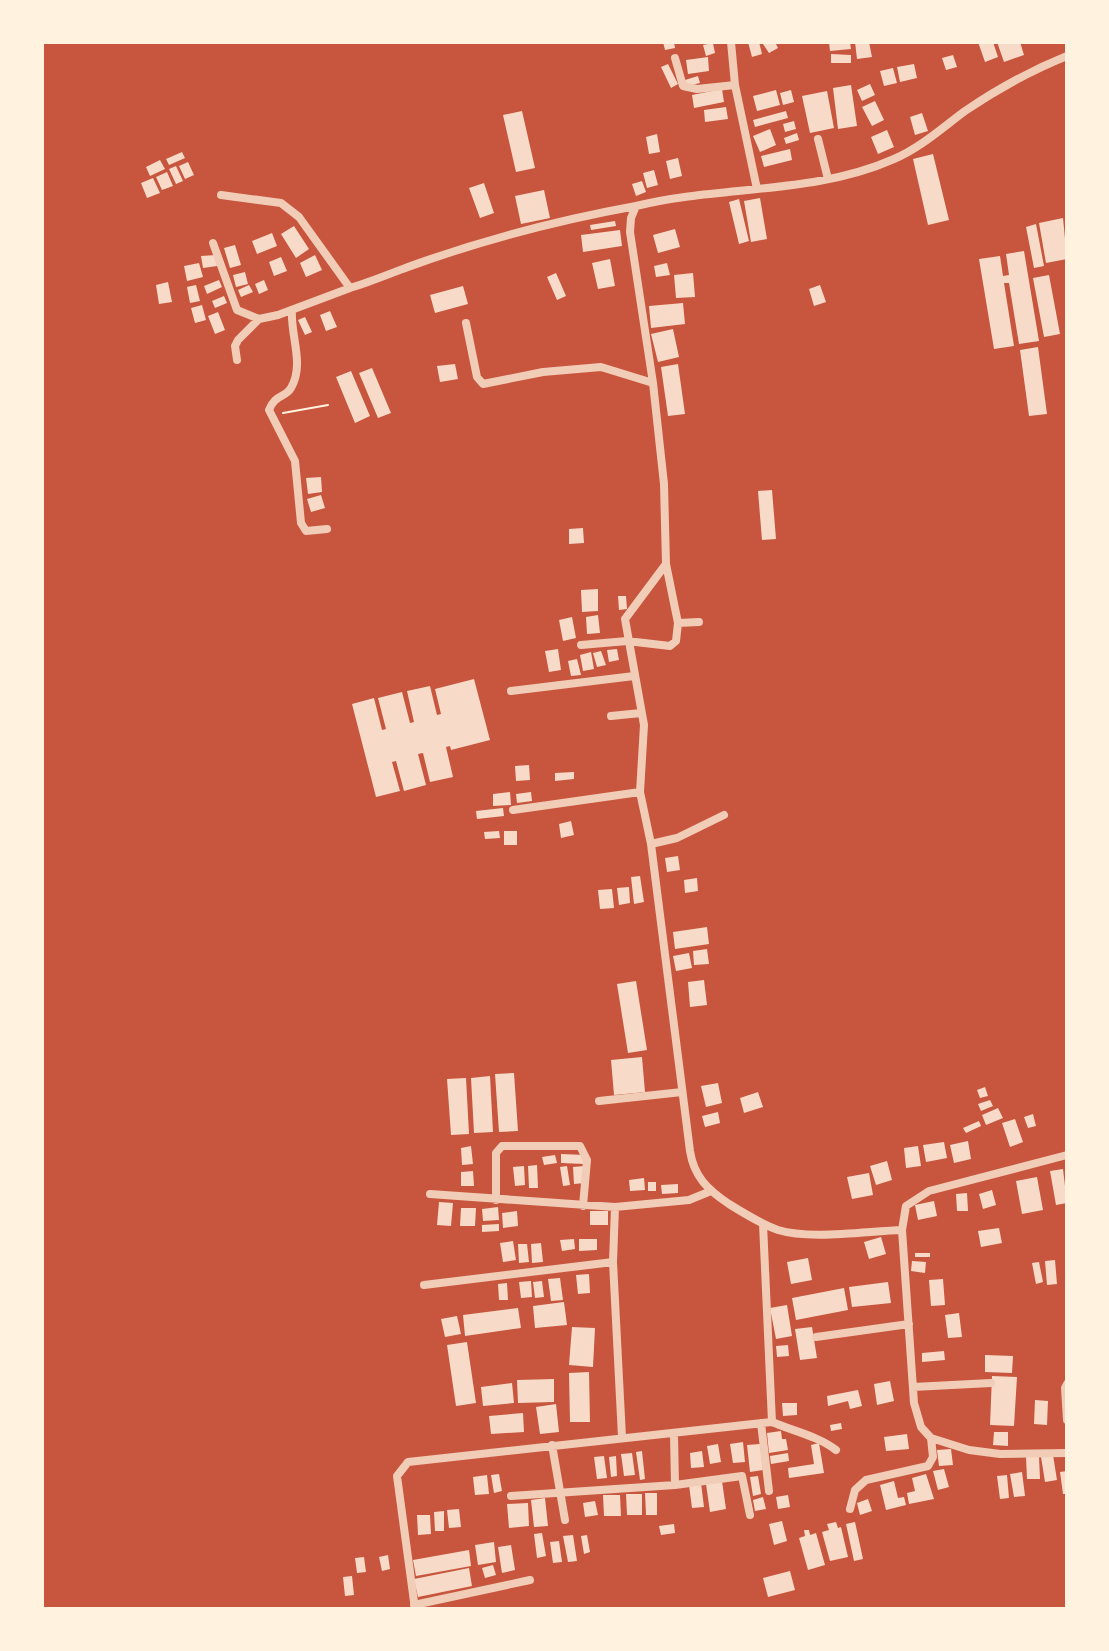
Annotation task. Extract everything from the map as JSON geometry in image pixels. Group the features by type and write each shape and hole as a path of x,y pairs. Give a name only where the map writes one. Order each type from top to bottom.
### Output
{"street":[{"path":"731,42 735,85 757,189"},
{"path":"237,360 235,346 238,340 259,319 292,310 410,266 514,234 667,199 787,187 828,179 894,159 921,144 977,103 1067,56"},
{"path":"675,58 683,86 697,89 735,85"},
{"path":"818,139 828,179"},
{"path":"221,195 281,203 299,217 350,288"},
{"path":"581,645 627,641 670,646 676,641 678,623 666,564 664,484 653,383 630,232 636,206"},
{"path":"213,243 237,310 259,319"},
{"path":"292,310 290,324 297,356 292,386 272,402 269,410 295,461 301,523 306,531 327,529"},
{"path":"466,323 477,377 483,384 543,372 601,367 653,383"},
{"path":"666,564 625,619 644,725 640,792 651,844 692,1161 701,1181 711,1191 763,1224 801,1234 902,1230"},
{"path":"678,623 699,622"},
{"path":"511,691 634,676"},
{"path":"611,716 641,713"},
{"path":"513,810 640,792"},
{"path":"651,844 677,838 724,815"},
{"path":"599,1101 682,1092"},
{"path":"496,1200 496,1153 502,1146 580,1146 587,1160 583,1206"},
{"path":"1067,1156 929,1191 906,1206 902,1230 913,1387 921,1427 931,1438 984,1453 1067,1453"},
{"path":"430,1194 615,1207 689,1200 711,1191"},
{"path":"615,1207 613,1262 622,1437"},
{"path":"763,1224 772,1422"},
{"path":"424,1285 613,1262"},
{"path":"816,1337 909,1324"},
{"path":"913,1387 991,1383"},
{"path":"1067,1384 1067,1420"},
{"path":"530,1580 414,1607 397,1476 403,1467 413,1461 772,1422 825,1441 836,1450"},
{"path":"761,1423 769,1491"},
{"path":"674,1434 675,1485"},
{"path":"850,1509 855,1490 866,1480 928,1466 933,1457 931,1438"},
{"path":"552,1445 565,1520"},
{"path":"511,1496 675,1485 742,1476 750,1515"}],"path":[{"path":"270,416 328,405"}],"building":[{"path":"663,42 674,42 675,48 665,50"},
{"path":"748,42 759,42 762,54 752,57"},
{"path":"775,42 778,48 769,53 763,44"},
{"path":"829,42 850,42 851,49 830,51"},
{"path":"855,42 869,42 872,57 857,59"},
{"path":"978,42 993,42 998,57 985,62"},
{"path":"997,42 1020,42 1024,55 1004,62"},
{"path":"713,43 715,53 706,56 703,45"},
{"path":"831,54 851,55 851,63 831,63"},
{"path":"953,55 957,67 946,70 942,58"},
{"path":"708,57 709,71 688,74 686,60"},
{"path":"668,64 678,84 671,88 661,67"},
{"path":"914,64 917,78 900,82 897,67"},
{"path":"893,68 897,83 884,86 880,71"},
{"path":"698,76 700,83 687,86 685,80"},
{"path":"870,84 875,95 862,101 857,90"},
{"path":"851,85 857,126 838,129 833,88"},
{"path":"722,89 724,102 694,108 692,95"},
{"path":"776,90 780,105 757,111 753,96"},
{"path":"791,90 794,102 783,105 780,93"},
{"path":"827,91 834,128 810,133 802,96"},
{"path":"875,101 884,120 872,126 862,107"},
{"path":"726,107 728,119 705,122 704,110"},
{"path":"522,111 535,168 516,172 503,115"},
{"path":"786,111 788,118 755,127 753,120"},
{"path":"922,113 928,131 915,135 910,117"},
{"path":"794,121 796,129 785,132 783,124"},
{"path":"770,129 776,145 760,152 753,136"},
{"path":"887,130 894,147 878,154 871,137"},
{"path":"797,133 799,140 786,144 784,138"},
{"path":"657,134 660,152 649,154 646,137"},
{"path":"790,149 792,160 764,167 761,156"},
{"path":"182,152 185,158 169,165 166,159"},
{"path":"933,154 949,220 928,225 913,159"},
{"path":"678,158 682,176 670,179 666,161"},
{"path":"160,160 165,169 150,176 146,167"},
{"path":"188,162 194,175 185,179 179,166"},
{"path":"176,166 183,181 176,184 169,169"},
{"path":"654,170 658,185 647,188 643,173"},
{"path":"167,172 173,186 162,190 156,177"},
{"path":"153,178 160,193 147,198 141,183"},
{"path":"642,181 646,192 636,196 632,184"},
{"path":"484,183 494,213 480,218 469,188"},
{"path":"544,190 550,218 521,224 515,196"},
{"path":"760,198 767,239 751,242 744,201"},
{"path":"739,199 749,241 739,244 729,202"},
{"path":"1063,218 1067,259 1046,263 1039,223"},
{"path":"615,221 616,226 591,230 590,225"},
{"path":"1036,224 1044,266 1034,268 1026,227"},
{"path":"294,226 309,249 296,258 281,234"},
{"path":"675,229 680,247 658,253 653,235"},
{"path":"620,230 622,246 583,252 581,235"},
{"path":"272,233 277,246 257,254 252,241"},
{"path":"235,245 241,265 230,268 224,248"},
{"path":"1024,251 1039,341 1019,344 1009,283 1004,283 1014,346 994,349 979,259 1000,256 1003,276 1009,275 1006,254"},
{"path":"216,255 217,266 203,268 201,256"},
{"path":"315,255 322,270 306,277 300,263"},
{"path":"281,257 287,271 274,276 269,262"},
{"path":"610,259 615,286 598,289 592,263"},
{"path":"199,263 203,277 187,281 184,266"},
{"path":"667,263 670,275 656,277 654,266"},
{"path":"245,272 248,284 236,287 233,275"},
{"path":"556,273 566,296 557,300 547,277"},
{"path":"693,273 695,297 676,298 674,275"},
{"path":"1049,275 1060,334 1044,337 1033,278"},
{"path":"219,280 222,287 207,294 204,286"},
{"path":"264,280 268,290 259,294 255,284"},
{"path":"168,282 172,302 159,304 156,285"},
{"path":"196,285 200,301 190,303 187,287"},
{"path":"249,285 253,292 241,297 238,290"},
{"path":"820,285 826,302 814,306 809,289"},
{"path":"463,286 468,304 435,313 430,295"},
{"path":"224,296 227,303 215,308 212,301"},
{"path":"683,303 685,324 651,328 649,306"},
{"path":"202,305 206,320 195,323 191,308"},
{"path":"330,311 337,327 326,331 320,315"},
{"path":"218,312 225,330 215,334 208,316"},
{"path":"305,317 312,332 305,335 298,320"},
{"path":"673,329 679,357 658,362 651,334"},
{"path":"1038,347 1047,414 1029,416 1020,350"},
{"path":"455,364 458,379 440,382 437,366"},
{"path":"678,364 685,414 668,416 661,367"},
{"path":"372,368 391,413 378,418 359,373"},
{"path":"351,371 370,416 355,423 336,377"},
{"path":"321,477 322,492 308,494 306,478"},
{"path":"772,490 776,539 762,540 758,491"},
{"path":"321,495 325,508 311,512 307,499"},
{"path":"583,528 584,543 569,544 569,529"},
{"path":"598,589 598,611 582,612 581,590"},
{"path":"618,596 626,596 627,609 619,610"},
{"path":"598,615 600,633 587,634 586,617"},
{"path":"572,617 576,638 563,641 559,620"},
{"path":"558,649 561,670 549,672 545,651"},
{"path":"617,649 619,660 609,662 607,650"},
{"path":"601,651 606,665 597,667 593,653"},
{"path":"591,652 594,669 583,671 580,655"},
{"path":"577,659 581,675 571,676 568,661"},
{"path":"474,679 490,740 451,750 450,746 446,747 453,777 430,782 423,753 418,754 426,785 404,791 396,761 392,762 400,791 376,797 352,704 374,698 382,730 386,729 378,698 402,692 410,723 414,722 407,691 430,686 437,715 441,714 435,689"},
{"path":"529,765 530,780 516,781 515,766"},
{"path":"574,772 574,779 555,781 555,773"},
{"path":"510,792 511,805 493,806 493,794"},
{"path":"531,792 532,801 517,803 516,794"},
{"path":"503,808 504,816 477,819 476,811"},
{"path":"571,821 574,835 561,838 559,824"},
{"path":"499,831 500,838 485,839 484,832"},
{"path":"504,831 517,831 517,845 504,845"},
{"path":"678,856 680,870 667,872 665,858"},
{"path":"640,876 644,902 634,904 631,877"},
{"path":"697,878 698,891 685,893 684,880"},
{"path":"629,887 630,903 619,905 617,888"},
{"path":"612,889 614,908 600,909 598,890"},
{"path":"707,927 709,944 675,949 673,932"},
{"path":"707,949 709,964 694,965 693,951"},
{"path":"689,953 692,968 676,971 673,956"},
{"path":"704,980 707,1005 690,1007 688,982"},
{"path":"636,981 647,1050 628,1053 617,984"},
{"path":"642,1057 645,1092 614,1095 611,1060"},
{"path":"514,1073 518,1131 499,1132 495,1074"},
{"path":"490,1076 493,1132 474,1133 471,1078"},
{"path":"466,1078 469,1134 451,1135 447,1079"},
{"path":"718,1083 722,1103 706,1107 701,1086"},
{"path":"985,1087 988,1096 980,1098 977,1090"},
{"path":"758,1092 763,1107 744,1113 740,1098"},
{"path":"990,1100 993,1106 981,1111 978,1104"},
{"path":"998,1108 1003,1118 986,1125 982,1115"},
{"path":"718,1112 720,1123 705,1127 702,1116"},
{"path":"1033,1114 1036,1126 1028,1128 1024,1117"},
{"path":"1015,1119 1023,1142 1010,1147 1002,1123"},
{"path":"979,1121 981,1126 966,1133 963,1128"},
{"path":"968,1141 971,1159 954,1163 950,1145"},
{"path":"944,1142 947,1158 926,1162 923,1145"},
{"path":"471,1146 473,1164 462,1165 461,1148"},
{"path":"918,1146 921,1166 906,1168 904,1148"},
{"path":"561,1154 585,1155 584,1164 561,1163"},
{"path":"555,1155 557,1163 544,1165 542,1157"},
{"path":"887,1161 892,1180 876,1185 870,1166"},
{"path":"537,1165 538,1188 529,1188 528,1166"},
{"path":"524,1166 525,1185 515,1186 513,1167"},
{"path":"567,1166 570,1185 563,1186 560,1167"},
{"path":"584,1166 585,1183 574,1184 573,1167"},
{"path":"1063,1169 1067,1203 1056,1205 1050,1171"},
{"path":"473,1171 474,1186 461,1186 461,1172"},
{"path":"869,1173 873,1195 852,1199 847,1177"},
{"path":"1037,1177 1043,1210 1022,1214 1016,1181"},
{"path":"644,1178 645,1190 630,1191 629,1180"},
{"path":"648,1182 656,1182 656,1191 648,1191"},
{"path":"678,1184 678,1193 662,1194 661,1185"},
{"path":"992,1190 996,1205 983,1209 979,1194"},
{"path":"967,1193 968,1211 957,1211 956,1194"},
{"path":"934,1201 937,1216 918,1220 915,1205"},
{"path":"439,1202 453,1203 451,1226 437,1225"},
{"path":"498,1207 499,1220 483,1221 482,1209"},
{"path":"461,1208 476,1208 475,1226 460,1226"},
{"path":"517,1211 518,1226 503,1228 502,1213"},
{"path":"590,1211 608,1211 608,1225 590,1225"},
{"path":"499,1224 499,1231 482,1232 482,1225"},
{"path":"999,1228 1002,1243 981,1247 978,1231"},
{"path":"881,1237 886,1254 869,1259 864,1242"},
{"path":"574,1239 575,1249 562,1251 560,1240"},
{"path":"579,1239 597,1239 597,1250 579,1251"},
{"path":"513,1241 516,1260 503,1262 500,1243"},
{"path":"541,1243 543,1262 532,1263 531,1244"},
{"path":"518,1244 527,1244 529,1262 519,1263"},
{"path":"915,1253 930,1253 930,1257 915,1257"},
{"path":"808,1258 812,1280 791,1284 787,1262"},
{"path":"1055,1260 1057,1284 1047,1285 1045,1261"},
{"path":"912,1261 926,1262 925,1273 911,1271"},
{"path":"1039,1262 1043,1282 1036,1284 1032,1263"},
{"path":"589,1274 590,1293 578,1294 576,1275"},
{"path":"560,1278 563,1300 551,1301 548,1279"},
{"path":"943,1279 945,1305 931,1306 929,1280"},
{"path":"531,1281 532,1297 521,1298 519,1282"},
{"path":"542,1281 544,1297 535,1298 533,1282"},
{"path":"888,1282 891,1303 852,1307 849,1287"},
{"path":"507,1283 508,1300 499,1300 498,1284"},
{"path":"844,1288 848,1310 796,1320 792,1298"},
{"path":"564,1302 567,1325 535,1328 533,1306"},
{"path":"787,1305 792,1336 776,1339 770,1308"},
{"path":"518,1308 521,1328 465,1336 463,1315"},
{"path":"959,1313 962,1337 948,1338 945,1315"},
{"path":"457,1316 461,1334 445,1337 441,1319"},
{"path":"572,1327 595,1328 593,1367 569,1365"},
{"path":"812,1327 817,1358 800,1360 795,1329"},
{"path":"467,1342 476,1403 456,1406 447,1345"},
{"path":"788,1345 789,1356 777,1357 776,1346"},
{"path":"944,1351 945,1360 922,1362 922,1353"},
{"path":"985,1355 1013,1356 1012,1373 985,1372"},
{"path":"589,1372 590,1422 570,1422 569,1373"},
{"path":"992,1376 1017,1377 1014,1426 990,1425"},
{"path":"554,1379 554,1402 518,1403 517,1380"},
{"path":"890,1381 894,1401 877,1405 874,1384"},
{"path":"512,1383 514,1403 483,1406 481,1387"},
{"path":"858,1390 862,1406 850,1409 848,1401 828,1406 827,1396"},
{"path":"1035,1400 1048,1401 1047,1425 1034,1424"},
{"path":"782,1403 797,1403 797,1415 783,1416"},
{"path":"556,1404 559,1432 540,1434 536,1407"},
{"path":"523,1413 524,1432 491,1434 489,1416"},
{"path":"841,1423 842,1429 831,1431 830,1425"},
{"path":"781,1431 788,1450 769,1453 767,1433"},
{"path":"994,1432 1008,1432 1008,1446 993,1445"},
{"path":"907,1434 909,1449 886,1451 884,1437"},
{"path":"743,1442 745,1462 733,1463 730,1444"},
{"path":"819,1443 824,1473 789,1478 788,1468 814,1464 811,1445"},
{"path":"718,1444 721,1462 710,1464 707,1446"},
{"path":"760,1444 763,1470 750,1472 747,1445"},
{"path":"951,1449 953,1465 939,1466 937,1450"},
{"path":"642,1451 645,1479 640,1480 636,1452"},
{"path":"702,1451 704,1467 691,1468 690,1453"},
{"path":"632,1453 635,1475 624,1476 621,1454"},
{"path":"788,1453 789,1461 771,1464 770,1456"},
{"path":"1053,1455 1057,1480 1045,1482 1041,1457"},
{"path":"604,1456 607,1478 597,1479 594,1457"},
{"path":"616,1456 617,1476 611,1477 609,1457"},
{"path":"1039,1456 1040,1479 1027,1479 1026,1457"},
{"path":"944,1469 949,1487 938,1490 933,1471"},
{"path":"1067,1471 1067,1494 1063,1494 1060,1472"},
{"path":"1022,1472 1025,1496 1014,1497 1010,1474"},
{"path":"499,1474 502,1491 494,1493 491,1475"},
{"path":"926,1474 934,1499 909,1504 907,1493 915,1491 912,1478"},
{"path":"487,1475 489,1494 475,1495 473,1477"},
{"path":"1007,1475 1009,1498 1000,1499 997,1476"},
{"path":"758,1476 761,1494 753,1496 750,1477"},
{"path":"722,1481 726,1509 710,1512 706,1484"},
{"path":"894,1481 898,1498 904,1497 906,1505 886,1510 880,1485"},
{"path":"701,1483 704,1507 692,1508 689,1485"},
{"path":"645,1493 657,1493 657,1515 646,1515"},
{"path":"626,1494 642,1494 642,1515 627,1515"},
{"path":"603,1495 620,1495 621,1516 604,1516"},
{"path":"788,1495 790,1507 778,1509 776,1497"},
{"path":"763,1497 766,1509 755,1511 753,1500"},
{"path":"545,1498 548,1526 534,1527 531,1500"},
{"path":"868,1499 872,1511 860,1515 857,1503"},
{"path":"595,1501 598,1515 585,1517 583,1503"},
{"path":"528,1503 529,1526 509,1528 507,1504"},
{"path":"459,1509 461,1527 449,1528 447,1510"},
{"path":"444,1511 444,1531 435,1531 434,1512"},
{"path":"417,1515 430,1515 431,1534 418,1535"},
{"path":"782,1521 787,1541 774,1545 769,1524"},
{"path":"836,1522 838,1528 841,1527 848,1557 830,1561 822,1532 829,1530 827,1524"},
{"path":"855,1522 863,1559 854,1561 846,1524"},
{"path":"674,1524 675,1533 661,1535 659,1526"},
{"path":"804,1530 809,1530 810,1535 816,1533 825,1565 808,1570 799,1538 805,1536"},
{"path":"542,1533 546,1556 537,1558 534,1534"},
{"path":"573,1535 577,1561 568,1562 563,1536"},
{"path":"587,1535 590,1552 584,1554 581,1536"},
{"path":"559,1541 562,1562 553,1563 550,1542"},
{"path":"494,1542 496,1562 478,1565 475,1545"},
{"path":"511,1545 515,1570 502,1573 498,1547"},
{"path":"469,1550 471,1566 416,1576 413,1560"},
{"path":"388,1555 390,1569 382,1571 379,1557"},
{"path":"364,1557 366,1572 357,1573 355,1558"},
{"path":"493,1565 496,1575 485,1578 482,1568"},
{"path":"469,1568 472,1586 418,1597 414,1579"},
{"path":"790,1571 795,1590 768,1597 763,1578"},
{"path":"352,1576 354,1595 345,1596 343,1577"}]}
